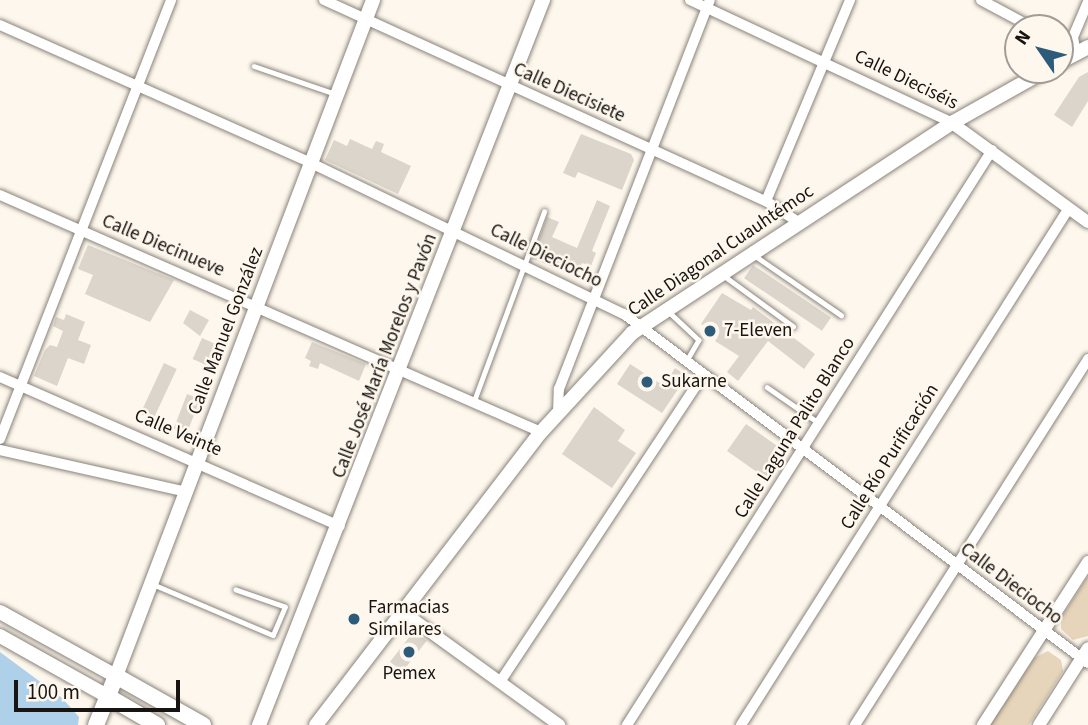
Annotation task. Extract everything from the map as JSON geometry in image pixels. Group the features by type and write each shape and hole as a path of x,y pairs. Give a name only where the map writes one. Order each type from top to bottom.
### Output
{"highway":[{"path":"96,725 116,676 202,725"},
{"path":"107,696 158,725"}],"main road":[{"name":"Calle Manuel González","path":"116,676 373,0"},
{"name":"Calle José María Morelos y Pavón","path":"259,725 402,368 543,0"},
{"name":"Calle Diagonal Cuauhtémoc","path":"316,725 541,432 641,326 952,123 1021,84"},
{"path":"0,612 116,676"},
{"path":"0,636 107,696"}],"street":[{"path":"0,439 171,0"},
{"name":"Calle Diecisiete","path":"324,0 766,201 798,222"},
{"name":"Calle Dieciséis","path":"690,0 709,4 952,123 1088,222"},
{"path":"766,201 850,0"},
{"path":"981,0 1007,14"},
{"path":"1082,50 1073,37 1088,1"},
{"path":"558,413 559,389 592,299 709,4"},
{"name":"Calle Dieciocho","path":"0,25 311,163 527,264 641,326 1044,632 1086,657"},
{"name":"Calle Laguna Palito Blanco","path":"627,725 992,150"},
{"name":"Calle Diecinueve","path":"0,195 402,368 541,432"},
{"name":"Calle Río Purificación","path":"741,725 1069,208"},
{"path":"855,725 1088,359"},
{"path":"500,682 704,374"},
{"name":"Calle Veinte","path":"0,376 340,526"},
{"path":"0,450 186,492"},
{"path":"983,725 1088,562"},
{"path":"403,612 500,682 544,720 559,725"},
{"path":"1039,725 1086,657"}],"lane":[{"path":"254,66 337,94"},
{"path":"474,401 527,264 544,212"},
{"path":"750,253 841,315"},
{"path":"719,273 793,326"},
{"path":"665,308 699,340 687,361"},
{"path":"766,387 819,423"},
{"path":"151,583 273,635 285,607 236,590"}],"shaded area":[{"path":"1088,576 1088,636 1073,640 1061,629 1061,618"},
{"path":"1048,651 1061,660 1063,671 1029,725 990,725 1034,658"}],"water":[{"path":"0,652 62,698 79,717 78,725 0,725"}],"building":[{"path":"1088,72 1088,101 1072,127 1054,115 1079,77"},
{"path":"581,134 631,154 634,160 622,190 578,172 575,178 563,173"},
{"path":"350,139 372,149 376,141 384,144 381,152 411,166 398,194 325,160 334,140 347,146"},
{"path":"597,200 610,206 592,251 596,253 591,266 582,263 577,275 532,259 547,217 559,222 552,237 577,248"},
{"path":"88,245 174,280 150,322 85,294 93,275 78,269"},
{"path":"753,265 831,318 822,331 744,278"},
{"path":"722,293 751,310 753,307 815,354 804,369 768,341 738,381 727,372 739,356 715,341 718,337 701,324"},
{"path":"190,310 209,320 200,336 183,323"},
{"path":"66,314 85,322 78,340 91,345 84,364 68,358 57,386 34,376 45,350 50,345 57,347 63,331 53,326 56,317 64,320"},
{"path":"202,338 227,349 217,370 193,359"},
{"path":"312,342 366,364 359,381 320,363 318,369 309,366 311,361 305,358"},
{"path":"164,363 177,369 153,420 140,414"},
{"path":"630,364 664,386 675,368 687,376 662,413 617,384"},
{"path":"187,394 200,399 187,434 174,429"},
{"path":"594,407 625,430 618,441 636,453 612,488 562,454"},
{"path":"746,424 785,451 766,478 727,451"},
{"name":"Pemex","path":"414,631 427,641 403,672 390,662"}],"place":[{"name":"7-Eleven","path":"710,331"},
{"name":"Sukarne","path":"647,382"},
{"name":"Farmacias Similares","path":"354,619"},
{"name":"Pemex","path":"409,652"}]}
